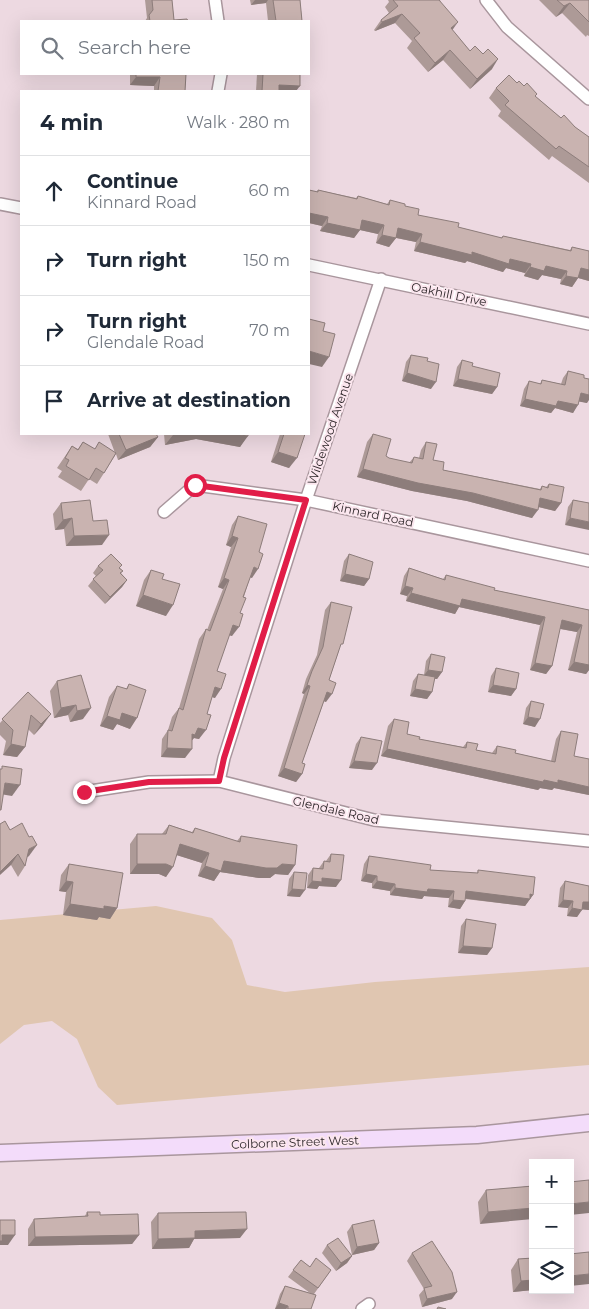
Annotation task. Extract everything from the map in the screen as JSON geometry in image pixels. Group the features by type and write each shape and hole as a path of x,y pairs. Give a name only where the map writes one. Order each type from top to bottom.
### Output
{"main road":[{"name":"Colborne Street West","path":"0,1153 477,1135 589,1123"}],"street":[{"path":"215,0 218,20"},
{"path":"486,0 507,27 589,99"},
{"path":"218,90 221,75"},
{"path":"0,204 20,208"},
{"name":"Oakhill Drive","path":"310,265 381,278 589,324"},
{"name":"Wildewood Avenue","path":"219,781 224,758 306,500 381,278"},
{"name":"Kinnard Road","path":"164,512 195,485 306,500 589,561"},
{"name":"Glendale Road","path":"84,792 149,782 219,781 374,820 589,841"}],"shaded area":[{"path":"156,906 212,918 232,940 247,985 285,992 375,982 589,967 589,1065 117,1105 98,1087 77,1039 52,1021 24,1025 0,1044 0,920"}],"building":[{"path":"152,0 172,0 174,20 150,20 149,15 153,10"},
{"path":"273,0 300,0 302,20 276,20"},
{"path":"393,0 439,0 458,22 451,28 470,51 475,46 483,54 488,49 498,59 477,79 450,50 435,63 414,38 420,33 402,14 382,22 381,20 398,6"},
{"path":"557,0 589,0 589,22 570,3 564,6"},
{"path":"136,75 186,75 185,90 158,90 160,77 136,77"},
{"path":"263,75 300,75 300,86 279,85 279,90 262,90"},
{"path":"509,75 517,83 519,81 524,86 527,83 537,94 535,96 561,118 564,115 575,127 589,137 589,167 559,146 556,149 505,105 509,101 496,88"},
{"path":"310,190 318,192 318,190 357,199 358,196 389,205 390,200 419,209 418,215 459,223 458,227 502,238 503,236 571,251 572,247 589,251 589,270 581,268 578,278 566,276 567,271 546,266 544,271 530,267 531,264 510,259 509,264 472,252 472,255 420,242 422,234 398,228 396,238 382,235 384,225 362,220 360,230 327,223 328,217 310,213"},
{"path":"310,319 325,323 323,331 335,334 329,357 310,351"},
{"path":"411,355 428,358 427,361 439,364 436,382 407,373"},
{"path":"462,360 473,363 472,366 500,373 497,387 458,379"},
{"path":"568,371 584,375 584,378 589,379 589,395 581,393 578,405 558,401 556,406 525,399 529,381 541,384 542,380 565,385"},
{"path":"373,434 391,439 386,456 389,458 412,463 414,457 423,459 426,442 437,444 433,460 444,462 443,470 541,490 542,486 548,488 549,484 564,487 561,503 540,498 538,510 473,493 418,483 363,469"},
{"path":"119,435 157,435 158,437 126,450"},
{"path":"284,435 305,435 297,458 278,452"},
{"path":"83,442 95,449 99,442 116,453 104,473 96,468 89,480 66,466 69,460 65,458 72,446 78,450"},
{"path":"90,500 93,521 107,520 109,535 74,536 72,518 63,520 61,503"},
{"path":"573,500 589,503 589,522 570,518"},
{"path":"238,516 267,524 259,552 263,554 258,569 254,567 243,597 246,598 240,613 243,614 239,627 233,625 217,671 226,674 221,689 215,687 207,714 211,715 206,730 198,728 195,735 192,734 192,749 167,748 168,730 172,731 179,708 183,710 206,629 210,631 229,580 224,578 238,538 232,536"},
{"path":"111,554 122,565 119,568 123,571 120,573 127,580 110,597 93,579 103,570 98,566"},
{"path":"349,554 373,562 369,579 345,574"},
{"path":"409,568 445,580 446,575 495,588 494,590 589,610 589,665 574,662 582,625 562,620 552,666 535,663 545,617 462,599 460,606 411,593 413,588 405,586"},
{"path":"151,570 164,574 162,579 180,584 173,605 143,595"},
{"path":"331,602 352,607 343,644 341,644 329,680 336,683 332,694 327,692 302,763 305,764 302,774 284,768 310,686 307,685 323,647"},
{"path":"431,654 445,657 442,672 428,670"},
{"path":"496,668 519,673 516,689 493,685"},
{"path":"418,674 435,677 432,692 415,689"},
{"path":"81,675 91,708 77,711 76,705 61,708 57,681"},
{"path":"129,684 146,690 137,718 122,713 120,720 107,716 117,686 127,689"},
{"path":"28,692 51,714 41,724 31,715 25,747 11,744 13,730 2,719"},
{"path":"531,701 544,704 540,719 528,717"},
{"path":"394,719 409,722 407,734 420,737 419,739 466,748 467,742 478,744 476,750 496,754 497,746 516,750 515,753 555,762 561,731 578,734 574,756 589,759 589,787 558,780 558,783 544,780 543,782 387,749"},
{"path":"361,737 382,741 377,763 354,761"},
{"path":"2,766 22,769 20,785 5,783 0,810 0,769 2,769"},
{"path":"5,821 10,830 22,823 29,837 32,836 37,845 29,849 25,866 18,854 0,872 0,824"},
{"path":"169,825 193,833 195,828 240,842 241,836 297,845 295,865 282,864 277,868 266,868 224,861 221,871 205,866 209,853 180,844 173,867 166,864 137,864 137,834 166,834"},
{"path":"331,854 344,855 341,880 322,878 322,882 312,881 313,868 323,869 324,861 330,862"},
{"path":"369,856 431,865 430,870 478,873 478,870 535,877 533,895 530,894 530,899 466,891 465,901 453,900 454,891 428,889 427,892 395,888 395,884 377,881 377,876 366,874"},
{"path":"69,864 123,873 117,908 104,906 104,909 70,904 73,882 66,881"},
{"path":"294,872 307,873 305,890 292,889"},
{"path":"565,881 589,886 589,902 583,902 582,910 572,908 573,901 563,900"},
{"path":"466,919 496,924 492,948 463,946"},
{"path":"589,1180 589,1202 574,1204 574,1182"},
{"path":"529,1186 529,1208 488,1212 486,1190"},
{"path":"87,1212 100,1212 100,1215 138,1214 139,1235 35,1237 34,1219 88,1216"},
{"path":"246,1212 247,1229 195,1231 195,1238 158,1239 158,1213"},
{"path":"0,1220 15,1220 15,1235 2,1235 2,1241 0,1241"},
{"path":"374,1220 379,1243 357,1247 352,1225"},
{"path":"338,1238 352,1256 341,1263 327,1245"},
{"path":"432,1241 452,1272 457,1292 427,1299 424,1288 432,1286 412,1253"},
{"path":"589,1252 589,1274 574,1276 574,1254"},
{"path":"316,1258 331,1270 318,1288 293,1270 301,1260 310,1267"},
{"path":"529,1258 529,1280 521,1281 518,1259"},
{"path":"285,1286 316,1295 311,1309 288,1309 288,1306 279,1303"}],"route":[{"path":"84,792 149,782 219,781 224,758 306,500 195,485"}]}
